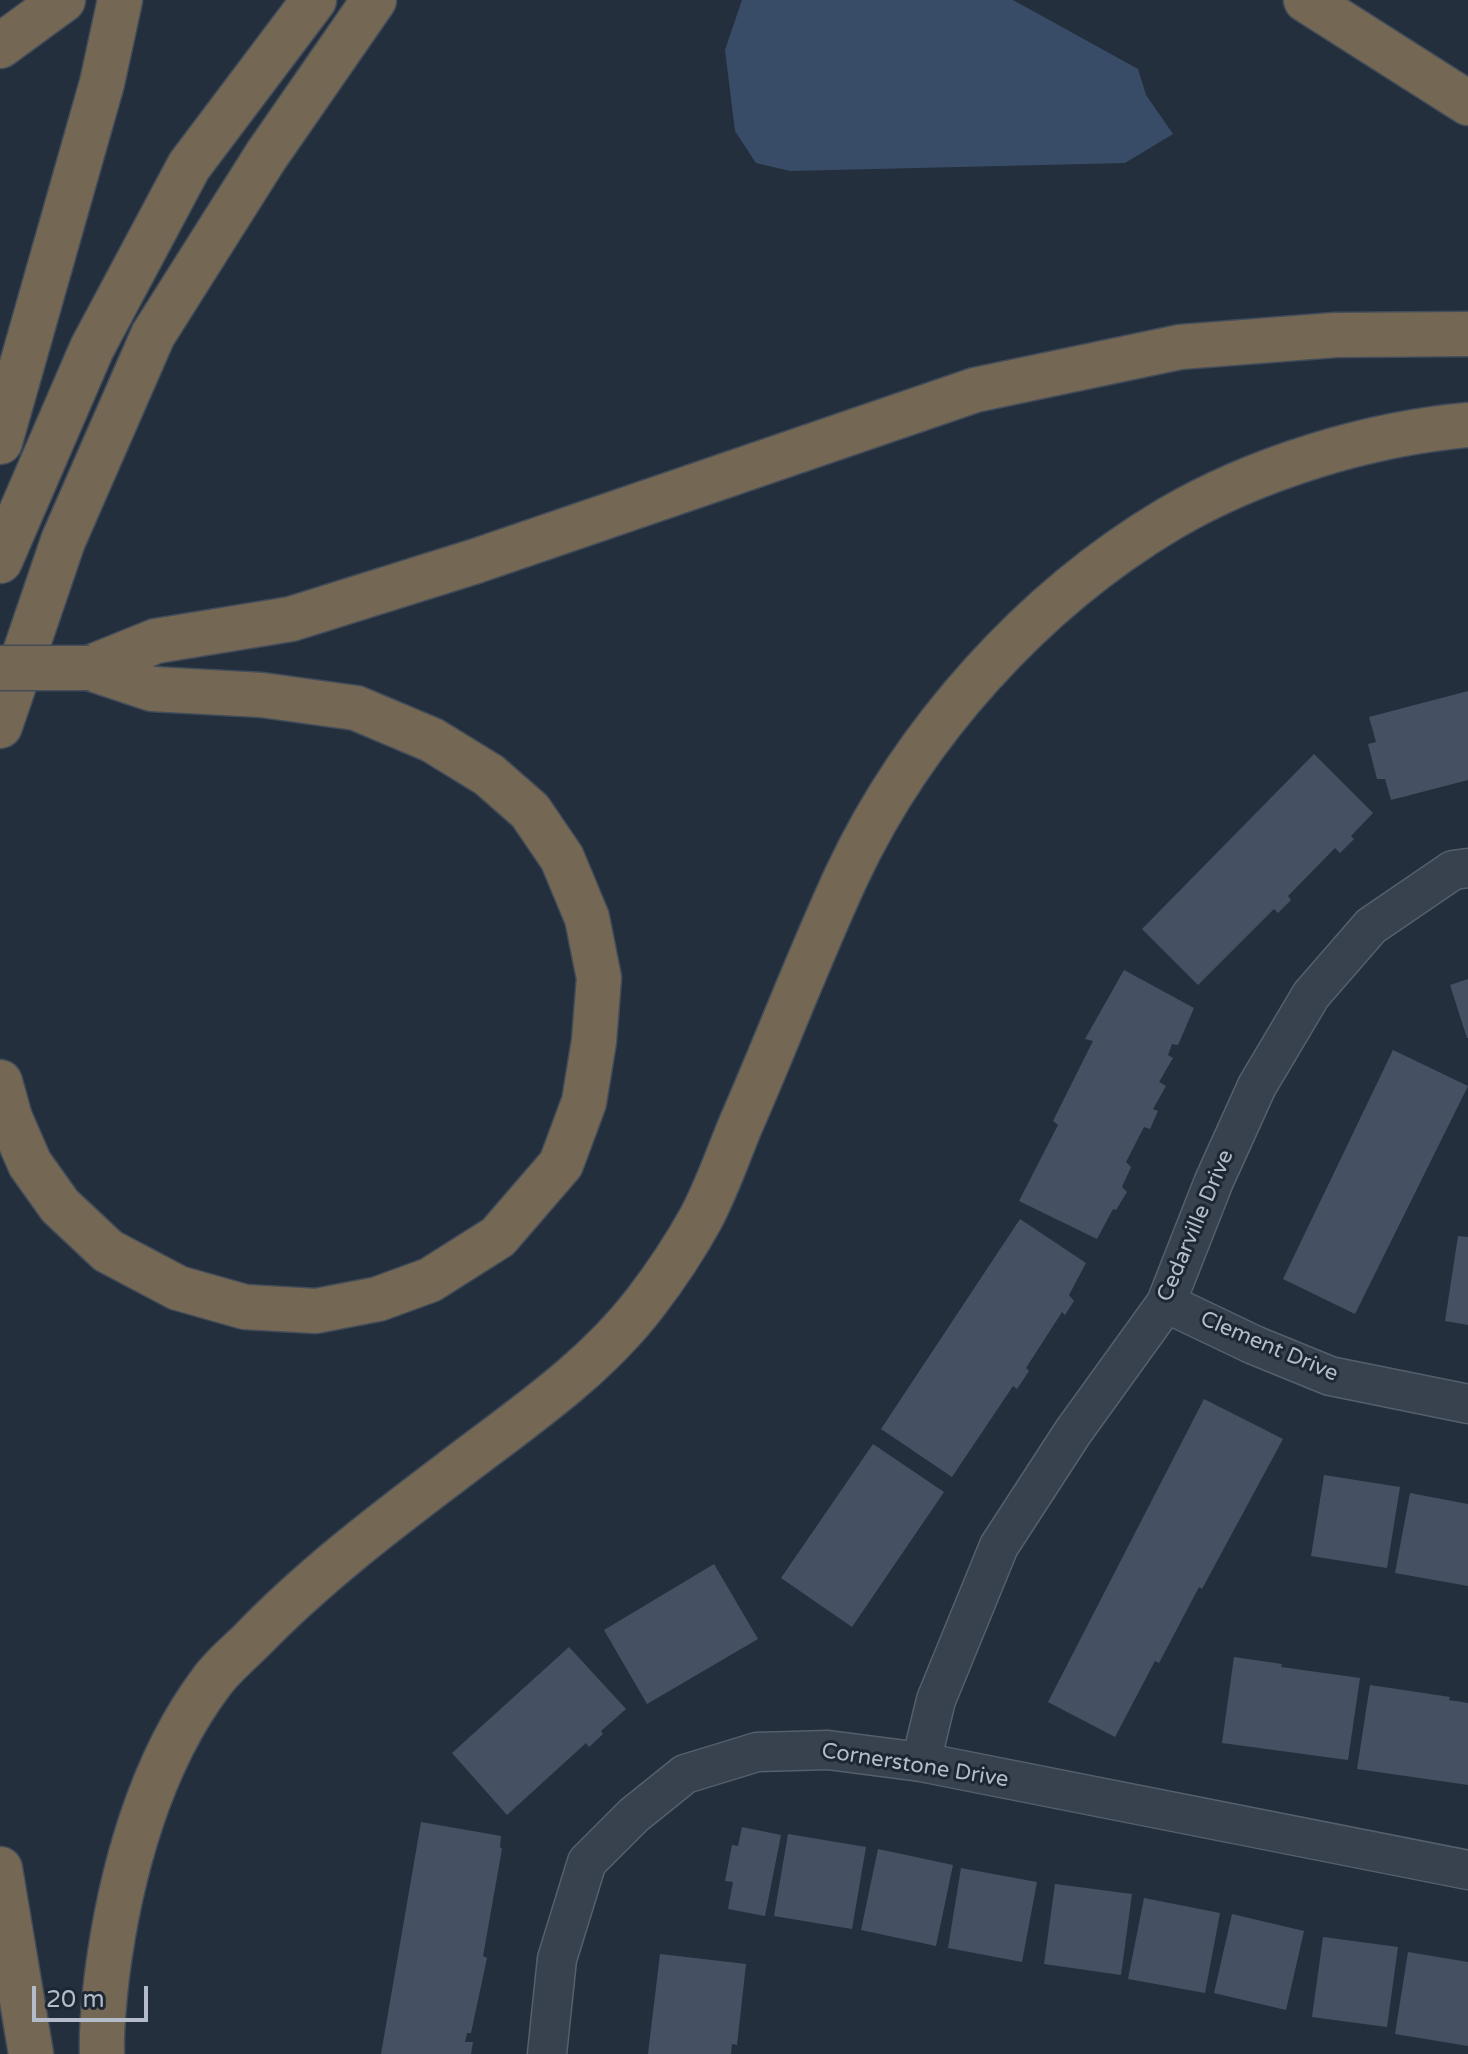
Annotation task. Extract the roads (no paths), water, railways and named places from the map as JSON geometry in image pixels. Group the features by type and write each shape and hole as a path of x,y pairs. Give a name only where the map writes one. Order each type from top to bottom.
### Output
{"highway":[{"path":"0,442 102,83 120,0"},
{"path":"0,561 92,348 189,166 314,0"},
{"path":"0,734 0,725 63,541 153,335 266,156 374,0"},
{"path":"1306,0 1468,103"},
{"path":"0,46 58,5"},
{"path":"89,668 156,641 291,619 476,561 975,390 1180,347 1335,335 1468,334"},
{"path":"102,2054 101,2028 115,1919 134,1843 166,1756 213,1679 292,1598 567,1384 613,1343 650,1297 701,1218 848,872 899,778 952,707 1031,624 1092,571 1170,518 1266,472 1356,444 1437,427 1468,425"},
{"path":"0,668 89,668 152,689 262,695 356,708 432,740 489,775 530,811 562,858 587,918 599,978 594,1041 584,1102 561,1164 498,1237 430,1280 378,1299 316,1311 245,1307 178,1288 108,1251 60,1206 30,1164 10,1118 0,1082"},
{"path":"0,1869 31,2054"}],"street":[{"name":"Cedarville Drive","path":"921,1762 936,1700 999,1546 1073,1432 1166,1303 1214,1181 1257,1086 1311,995 1371,926 1453,870 1468,868"},
{"name":"Clement Drive","path":"1166,1303 1254,1345 1330,1376 1468,1404"},
{"name":"Cornerstone Drive","path":"547,2054 557,1959 587,1862 634,1815 685,1774 757,1752 828,1750 921,1762 1468,1870"}],"water":[{"path":"742,0 1013,0 1138,69 1146,95 1173,134 1125,163 790,171 756,163 735,131 725,50"}]}
